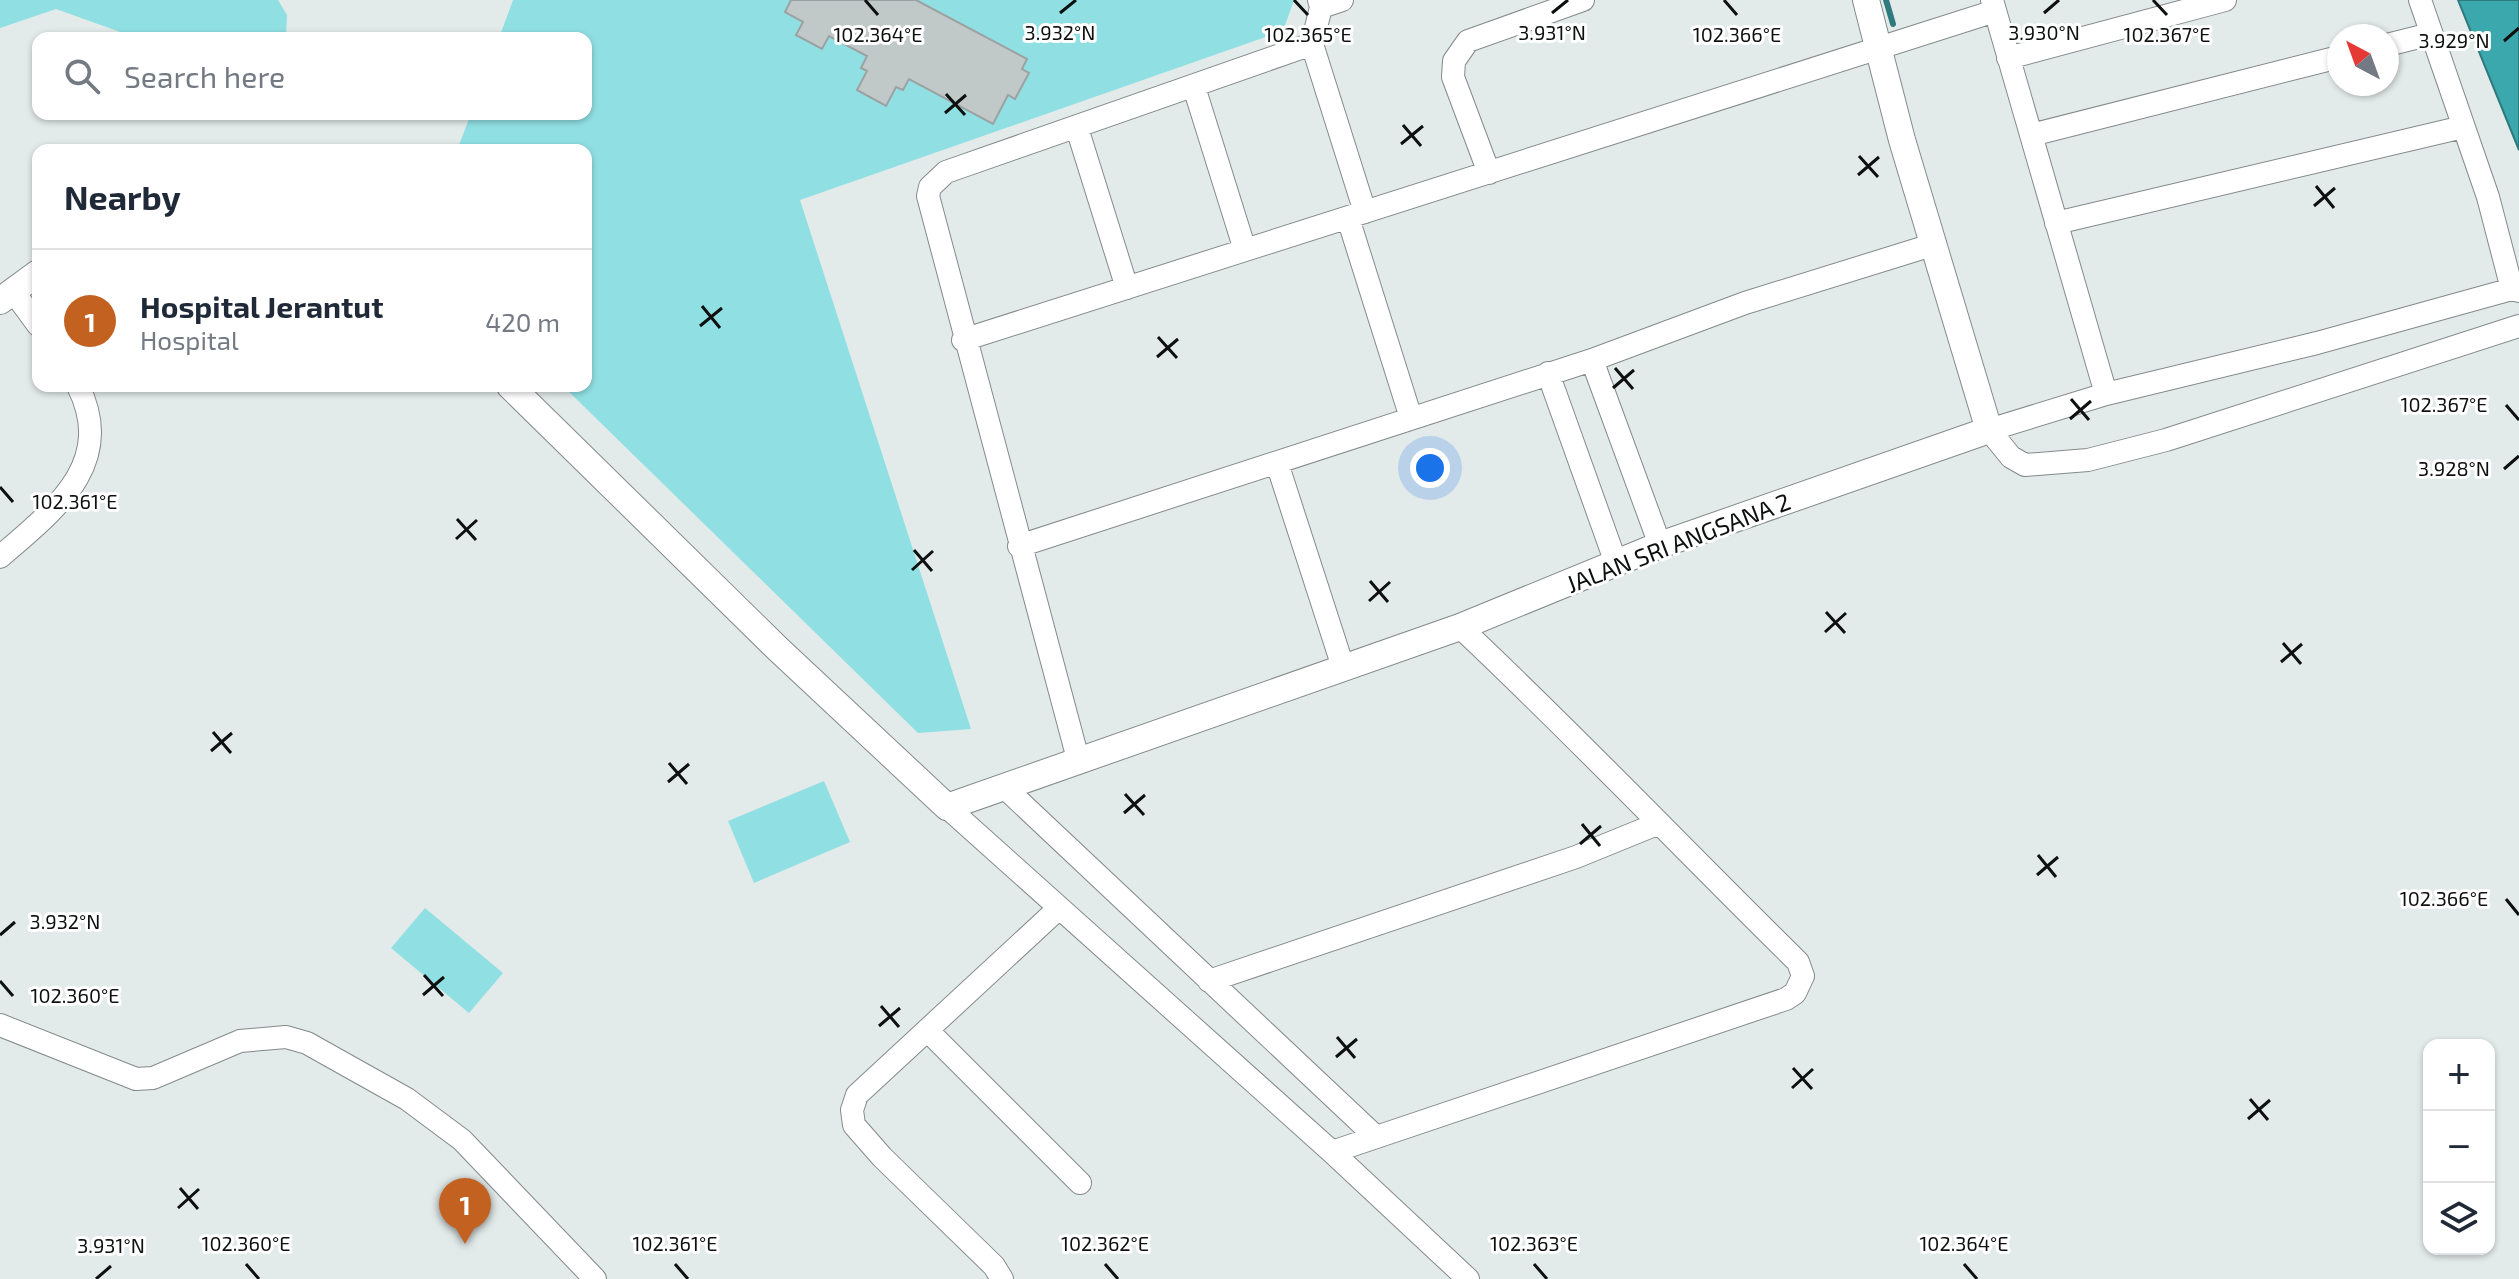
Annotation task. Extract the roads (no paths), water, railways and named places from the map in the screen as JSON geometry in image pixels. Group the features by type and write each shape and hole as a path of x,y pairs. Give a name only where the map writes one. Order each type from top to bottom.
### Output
{"street":[{"path":"1489,173 1453,77 1454,61 1468,41 1583,0"},
{"path":"1866,0 1902,140 1989,430 2011,457 2025,465 2088,460 2166,440 2519,326"},
{"path":"2008,58 2225,0"},
{"path":"1989,430 2106,394 2317,343 2515,290 2491,208 2420,0"},
{"path":"1327,2 1312,44 1411,418"},
{"path":"963,340 1878,49 1993,6 2106,394"},
{"path":"2399,42 2431,34"},
{"path":"1078,759 963,340 928,196 930,187 946,172 1312,44"},
{"path":"2031,135 2327,60"},
{"path":"1194,87 1245,250"},
{"path":"2056,223 2463,127"},
{"path":"1077,128 1127,288"},
{"path":"1019,546 1592,360 1745,303 1935,244"},
{"path":"32,277 7,296 32,319"},
{"path":"1592,360 1660,545"},
{"path":"1548,373 1616,563"},
{"path":"0,557 68,494 83,469 91,439 90,410 81,392"},
{"path":"516,392 778,649 947,807 1332,1152 1468,1279"},
{"name":"JALAN SRI ANGSANA 2","path":"947,807 1460,627 1660,545 1989,430"},
{"path":"1277,463 1343,667"},
{"path":"1332,1152 1734,1018 1795,993 1803,976 1798,962 1657,824 1581,740 1460,627"},
{"path":"1003,786 1376,1137"},
{"path":"1209,981 1576,857 1657,824"},
{"path":"1002,1279 994,1266 882,1157 854,1125 852,1110 857,1095 1058,909"},
{"path":"0,1025 136,1079 153,1078 240,1041 286,1037 307,1043 407,1099 462,1140 595,1279"},
{"path":"927,1030 1080,1183"}],"waterway":[{"path":"1886,0 1893,24"}],"place":[{"name":"Hospital Jerantut","path":"465,1244"}]}
